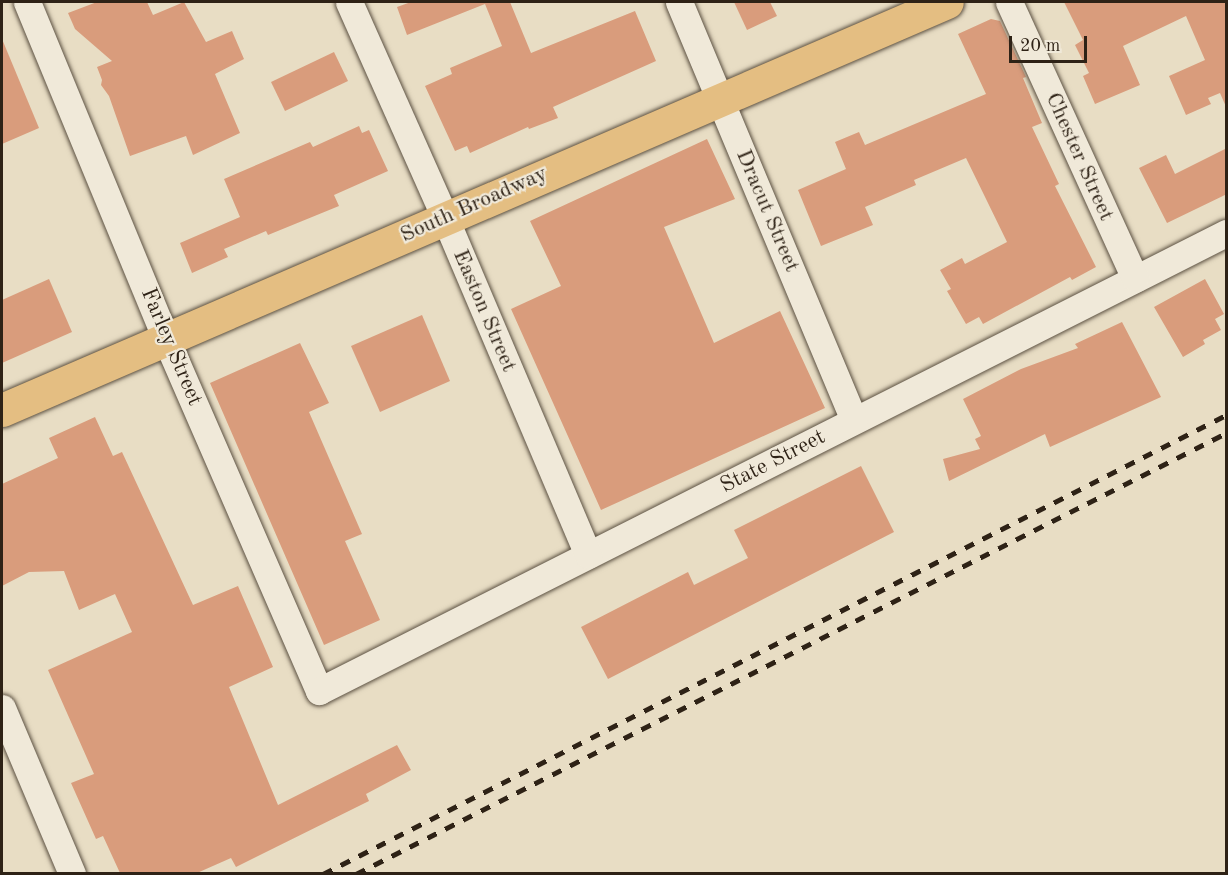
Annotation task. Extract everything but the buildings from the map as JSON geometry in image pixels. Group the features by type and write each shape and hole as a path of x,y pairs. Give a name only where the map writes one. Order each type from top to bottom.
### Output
{"main road":[{"name":"South Broadway","path":"2,410 946,2"}],"street":[{"name":"Farley Street","path":"27,2 166,339 319,691"},
{"name":"Easton Street","path":"349,2 445,218 588,555"},
{"name":"Dracut Street","path":"679,2 854,420"},
{"name":"Chester Street","path":"1009,2 1135,279"},
{"name":"State Street","path":"319,691 1227,233"},
{"path":"2,708 72,873"}],"railway":[{"path":"323,874 1226,415"},
{"path":"356,874 1226,433"}]}
